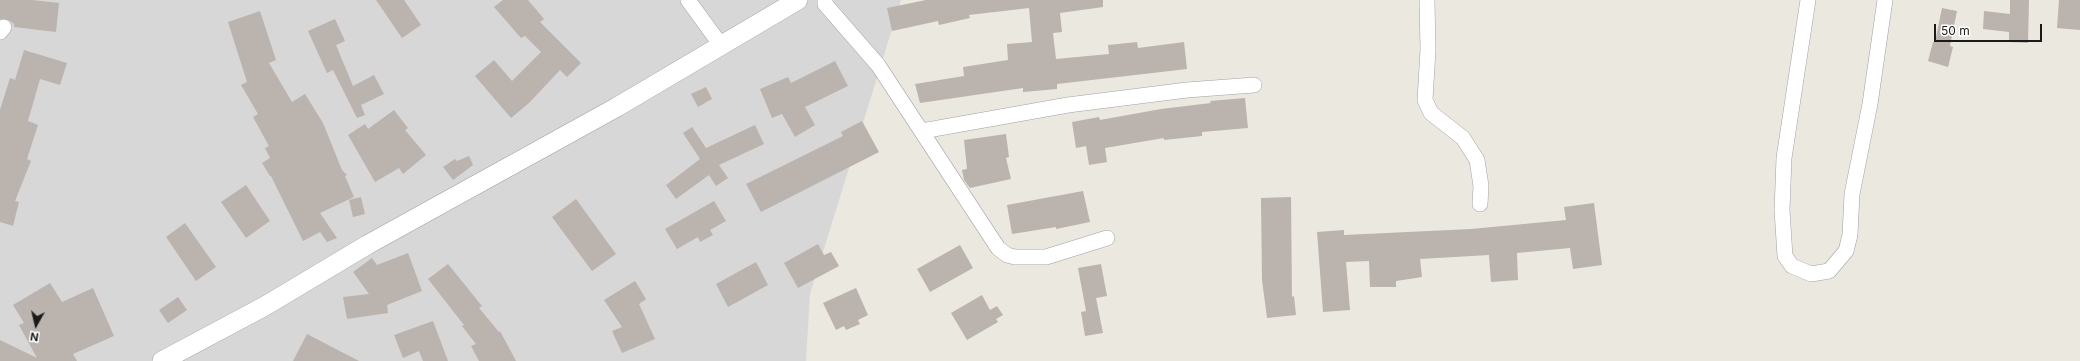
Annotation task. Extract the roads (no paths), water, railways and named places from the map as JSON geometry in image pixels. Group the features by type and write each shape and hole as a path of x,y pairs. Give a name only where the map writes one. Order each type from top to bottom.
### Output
{"street":[{"path":"688,0 720,44"},
{"path":"162,361 265,306 367,245 617,107 720,44 798,0"},
{"path":"1426,0 1428,50 1425,100 1431,113 1463,138 1477,160 1481,186 1480,204"},
{"path":"1808,0 1784,158 1782,210 1785,256 1792,266 1811,274 1829,271 1846,251 1850,235 1852,194 1870,104 1885,0"},
{"path":"828,1 878,65 998,248 1007,255 1046,257 1107,238"},
{"path":"922,131 1068,104 1187,90 1254,85"}]}
